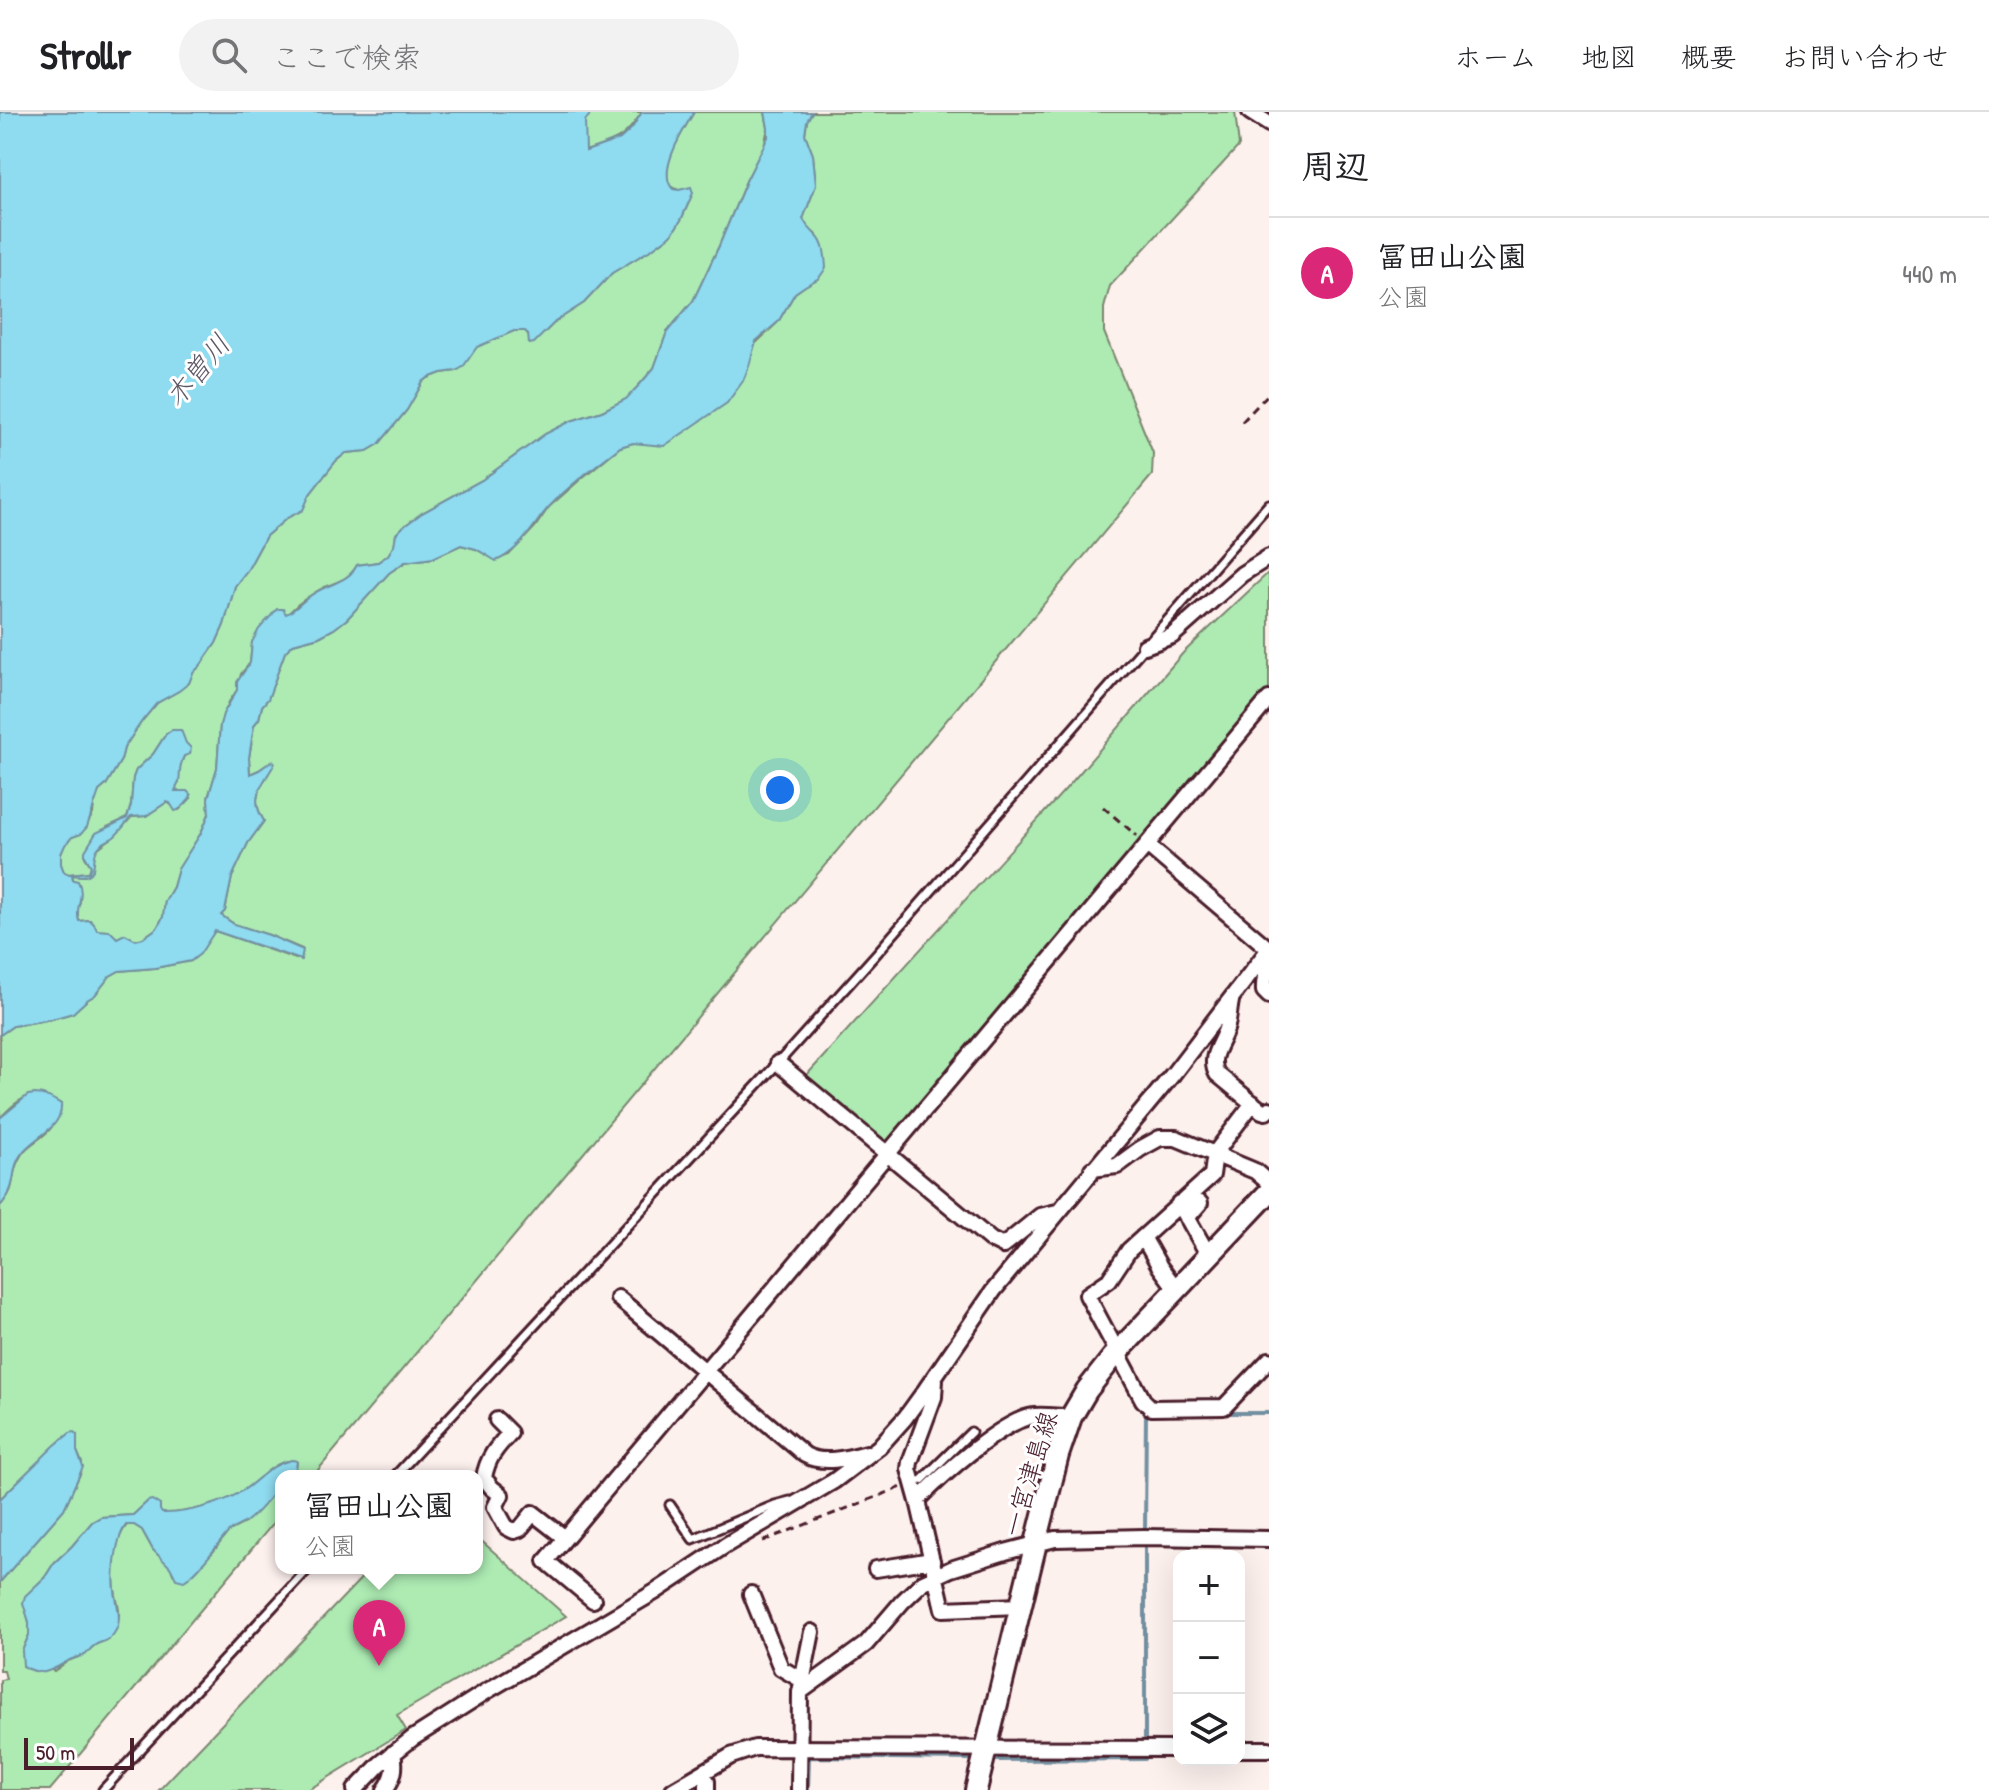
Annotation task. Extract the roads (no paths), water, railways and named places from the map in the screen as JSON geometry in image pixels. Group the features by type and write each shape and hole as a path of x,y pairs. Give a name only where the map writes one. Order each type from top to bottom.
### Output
{"main road":[{"name":"一宮津島線","path":"976,1790 1058,1455 1071,1417 1087,1390 1118,1353 1269,1192"}],"street":[{"path":"1250,112 1269,124"},
{"path":"1145,646 1172,636 1242,574 1269,557"},
{"path":"593,1600 546,1561 1269,699"},
{"path":"1147,845 1268,950 1263,979 1264,991 1269,996"},
{"path":"355,1790 380,1764 413,1738 834,1481 873,1451 905,1418 994,1290 1173,1074 1268,950"},
{"path":"1232,998 1226,1029 1212,1065 1217,1074 1253,1103 1266,1112 1269,1109"},
{"path":"778,1063 991,1240 1003,1246 1040,1216 1057,1212"},
{"path":"1253,1103 1215,1153 1212,1175 1129,1250 1109,1280 1087,1295 1143,1400 1151,1408 1224,1407 1269,1360"},
{"path":"1092,1169 1117,1166 1160,1138 1176,1138 1255,1171 1269,1183"},
{"path":"1179,1203 1209,1256"},
{"path":"1187,1218 1200,1203"},
{"path":"1143,1237 1177,1290"},
{"path":"618,1298 805,1455 814,1459 845,1458 873,1451"},
{"path":"936,1375 934,1397 909,1469 943,1609 1020,1606"},
{"path":"918,1500 942,1475 1001,1431 1031,1416 1071,1417"},
{"path":"497,1420 510,1433 486,1465 484,1478 501,1495 495,1507 506,1527 514,1531 520,1529 533,1513 565,1538"},
{"path":"801,1686 866,1644 923,1582 951,1569 1055,1539 1269,1539"},
{"path":"881,1564 932,1560"},
{"path":"751,1594 781,1668 801,1686"},
{"path":"799,1790 801,1686 812,1632"},
{"path":"673,1790 731,1756 755,1748 1173,1749"},
{"path":"1245,1749 1269,1749"},
{"path":"385,1790 394,1777 393,1753"},
{"path":"702,1773 707,1781 707,1790"}],"lane":[{"path":"401,1470 877,953 1269,504"},
{"path":"912,1483 922,1480 971,1432"},
{"path":"670,1505 693,1539 775,1505 805,1498"},
{"path":"103,1790 303,1574"}],"water":[{"name":"木曽川","path":"0,112 592,112 585,121 586,151 620,139 642,112 694,112 678,139 668,172 673,189 691,187 693,193 671,235 612,273 584,303 556,321 534,343 529,344 525,331 514,331 477,347 463,367 456,371 428,378 379,444 367,451 346,453 336,461 310,494 303,510 287,518 266,536 235,586 216,643 189,683 157,703 142,721 124,748 121,760 106,785 99,791 87,827 81,834 72,837 61,854 64,872 89,872 91,866 85,851 96,833 127,818 136,770 153,754 166,734 181,730 191,748 190,754 182,760 175,791 187,791 191,795 189,800 175,811 167,802 146,816 131,817 116,835 98,848 89,875 72,875 80,886 79,921 90,920 97,930 110,931 117,938 125,934 136,940 143,938 157,928 163,917 165,901 178,869 209,814 208,798 217,768 220,725 237,690 237,682 250,663 252,642 259,629 277,609 283,609 286,614 313,594 344,579 357,565 378,562 388,555 396,534 403,527 482,480 545,434 626,399 654,368 667,332 693,301 768,137 765,112 812,112 805,134 813,155 816,185 803,219 821,242 826,268 819,278 795,293 778,322 756,341 743,381 727,403 664,446 633,443 620,447 556,500 519,545 504,557 496,561 476,549 461,545 433,558 405,562 389,573 334,629 293,644 285,652 268,699 254,725 249,758 250,774 272,761 275,763 257,797 264,821 248,843 232,877 225,911 221,915 234,924 303,950 301,960 215,931 200,954 191,961 119,971 73,1013 13,1026 0,1035"},
{"path":"35,1094 61,1104 58,1119 18,1159 10,1192 0,1206 0,1118 28,1095"},
{"path":"74,1432 83,1467 64,1509 0,1582 0,1499 54,1446"},
{"path":"297,1461 296,1468 275,1470 275,1491 247,1521 228,1533 184,1581 176,1579 142,1530 126,1525 119,1539 116,1557 114,1584 119,1616 115,1633 85,1655 51,1670 41,1672 23,1666 22,1651 29,1635 23,1603 25,1596 92,1522 101,1517 133,1515 152,1500 160,1505 162,1513 205,1507 237,1494 285,1462"}],"waterway":[{"path":"1145,1531 1146,1413 1151,1413"},
{"path":"1223,1413 1269,1413"},
{"path":"1145,1543 1145,1738"},
{"path":"997,1760 1145,1759 1145,1756"},
{"path":"808,1790 809,1757 971,1759"}],"place":[{"name":"冨田山公園","path":"379,1666"}]}
